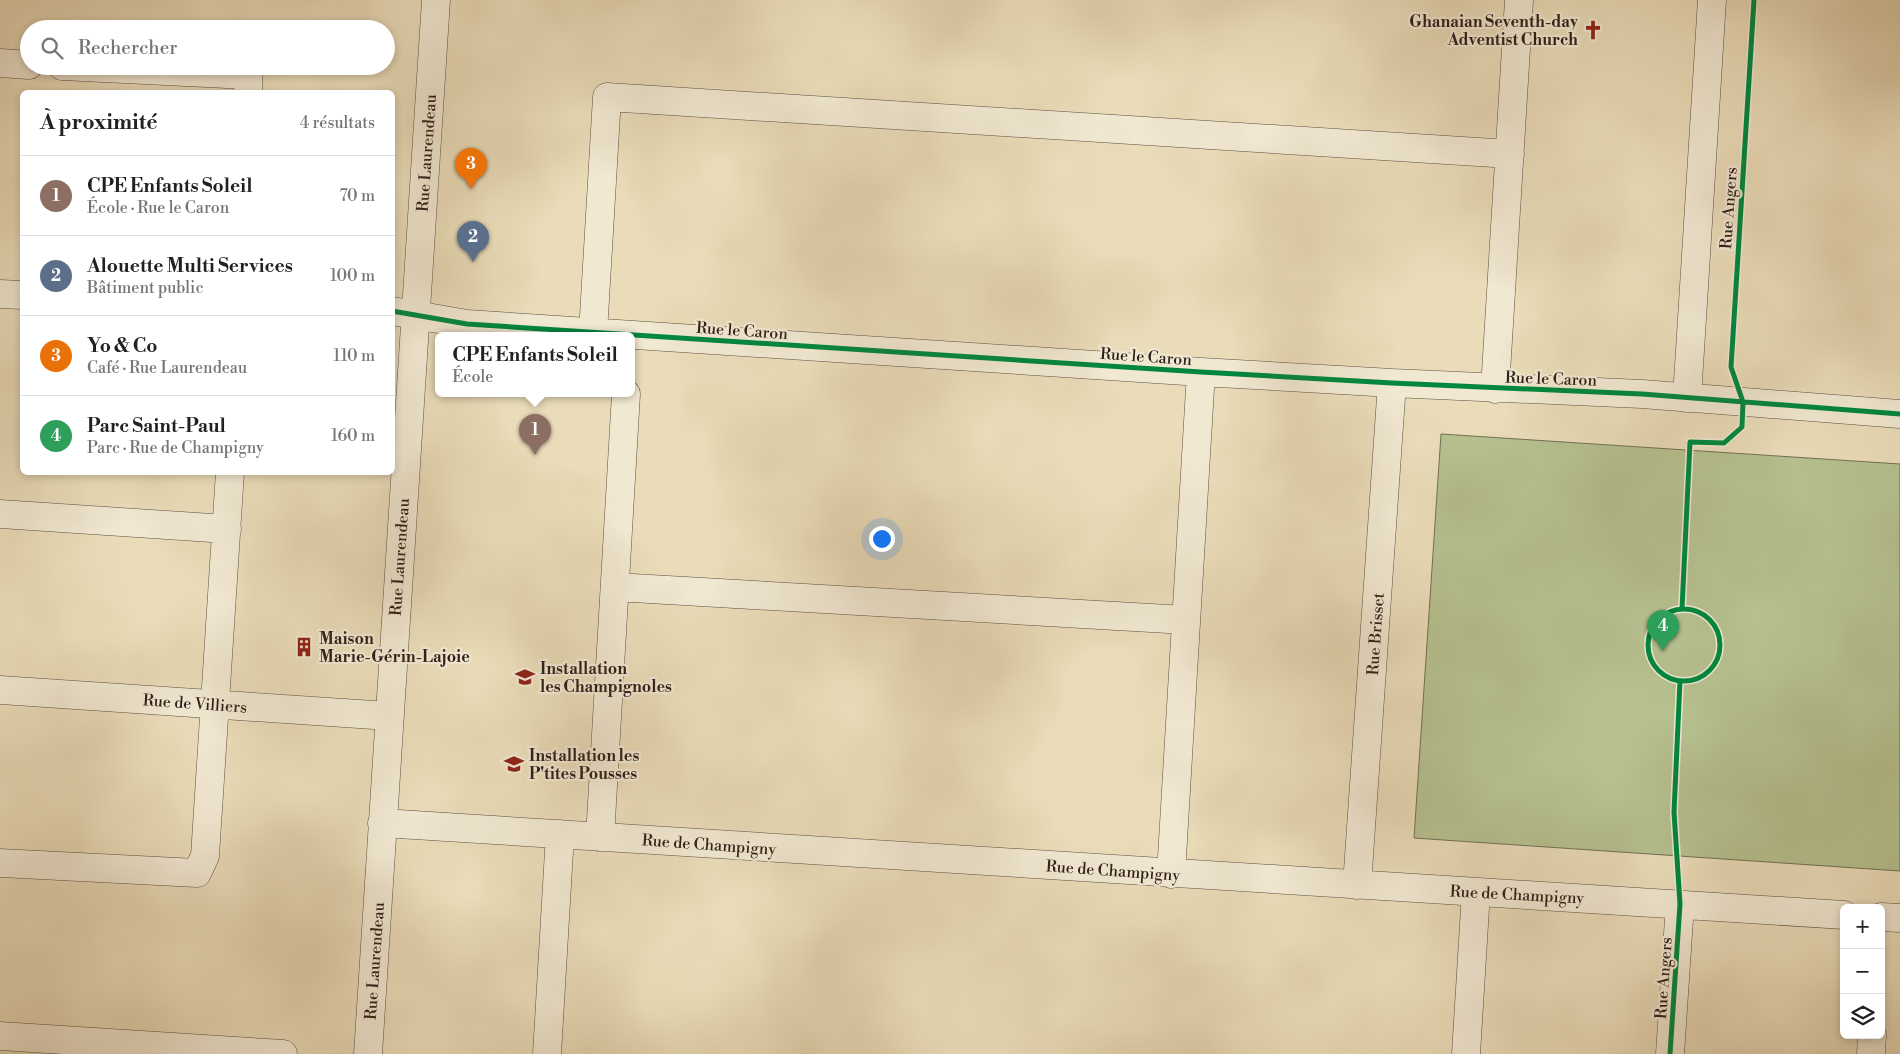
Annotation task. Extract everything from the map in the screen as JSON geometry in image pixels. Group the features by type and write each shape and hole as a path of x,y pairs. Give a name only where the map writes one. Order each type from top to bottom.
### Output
{"street":[{"name":"Rue Laurendeau","path":"368,1054 390,716 404,313 436,0"},
{"path":"1495,388 1519,0"},
{"name":"Rue Angers","path":"1687,398 1712,0"},
{"path":"0,63 20,64"},
{"path":"229,75 248,76 248,90"},
{"path":"593,332 607,98 1510,154"},
{"path":"0,294 20,295"},
{"name":"Rue le Caron","path":"404,313 467,324 579,332"},
{"name":"Rue le Caron","path":"635,336 1392,384 1642,394 1900,409"},
{"path":"1171,874 1201,372"},
{"name":"Rue Brisset","path":"1357,884 1392,384"},
{"path":"600,837 626,397"},
{"path":"0,863 197,873 205,856 230,475"},
{"path":"0,514 227,529"},
{"path":"615,587 1186,620"},
{"name":"Rue de Villiers","path":"0,690 390,716"},
{"name":"Rue de Champigny","path":"382,823 1840,915"},
{"path":"547,1054 560,834"},
{"path":"1466,1054 1476,892"},
{"name":"Rue Angers","path":"1670,1054 1680,904"},
{"path":"1885,917 1900,918"},
{"path":"0,1036 191,1051 283,1054"},
{"path":"1871,1054 1872,1039"}],"green space":[{"path":"1441,434 1900,464 1900,871 1414,838"}],"cycle path":[{"path":"1682,609 1690,442 1724,443 1742,427 1743,402 1731,367 1754,0"},
{"path":"395,312 467,324 589,332"},
{"path":"635,335 1201,372 1642,394 1900,414"},
{"path":"1691,609 1710,619 1718,631 1720,645 1718,659 1710,671 1698,679 1677,681 1658,671 1650,659 1648,638 1658,619 1670,611 1691,609"},
{"path":"1670,1054 1680,904 1674,812 1680,681"}],"place":[{"name":"Ghanaian Seventh-day Adventist Church","path":"1593,30"},
{"name":"Yo & Co","path":"471,189"},
{"name":"Alouette Multi Services","path":"473,262"},
{"name":"CPE Enfants Soleil","path":"535,455"},
{"name":"Maison Marie-Gérin-Lajoie","path":"304,647"},
{"name":"Parc Saint-Paul","path":"1663,651"},
{"name":"Installation les Champignoles","path":"525,677"},
{"name":"Installation les P'tites Pousses","path":"514,764"}]}
